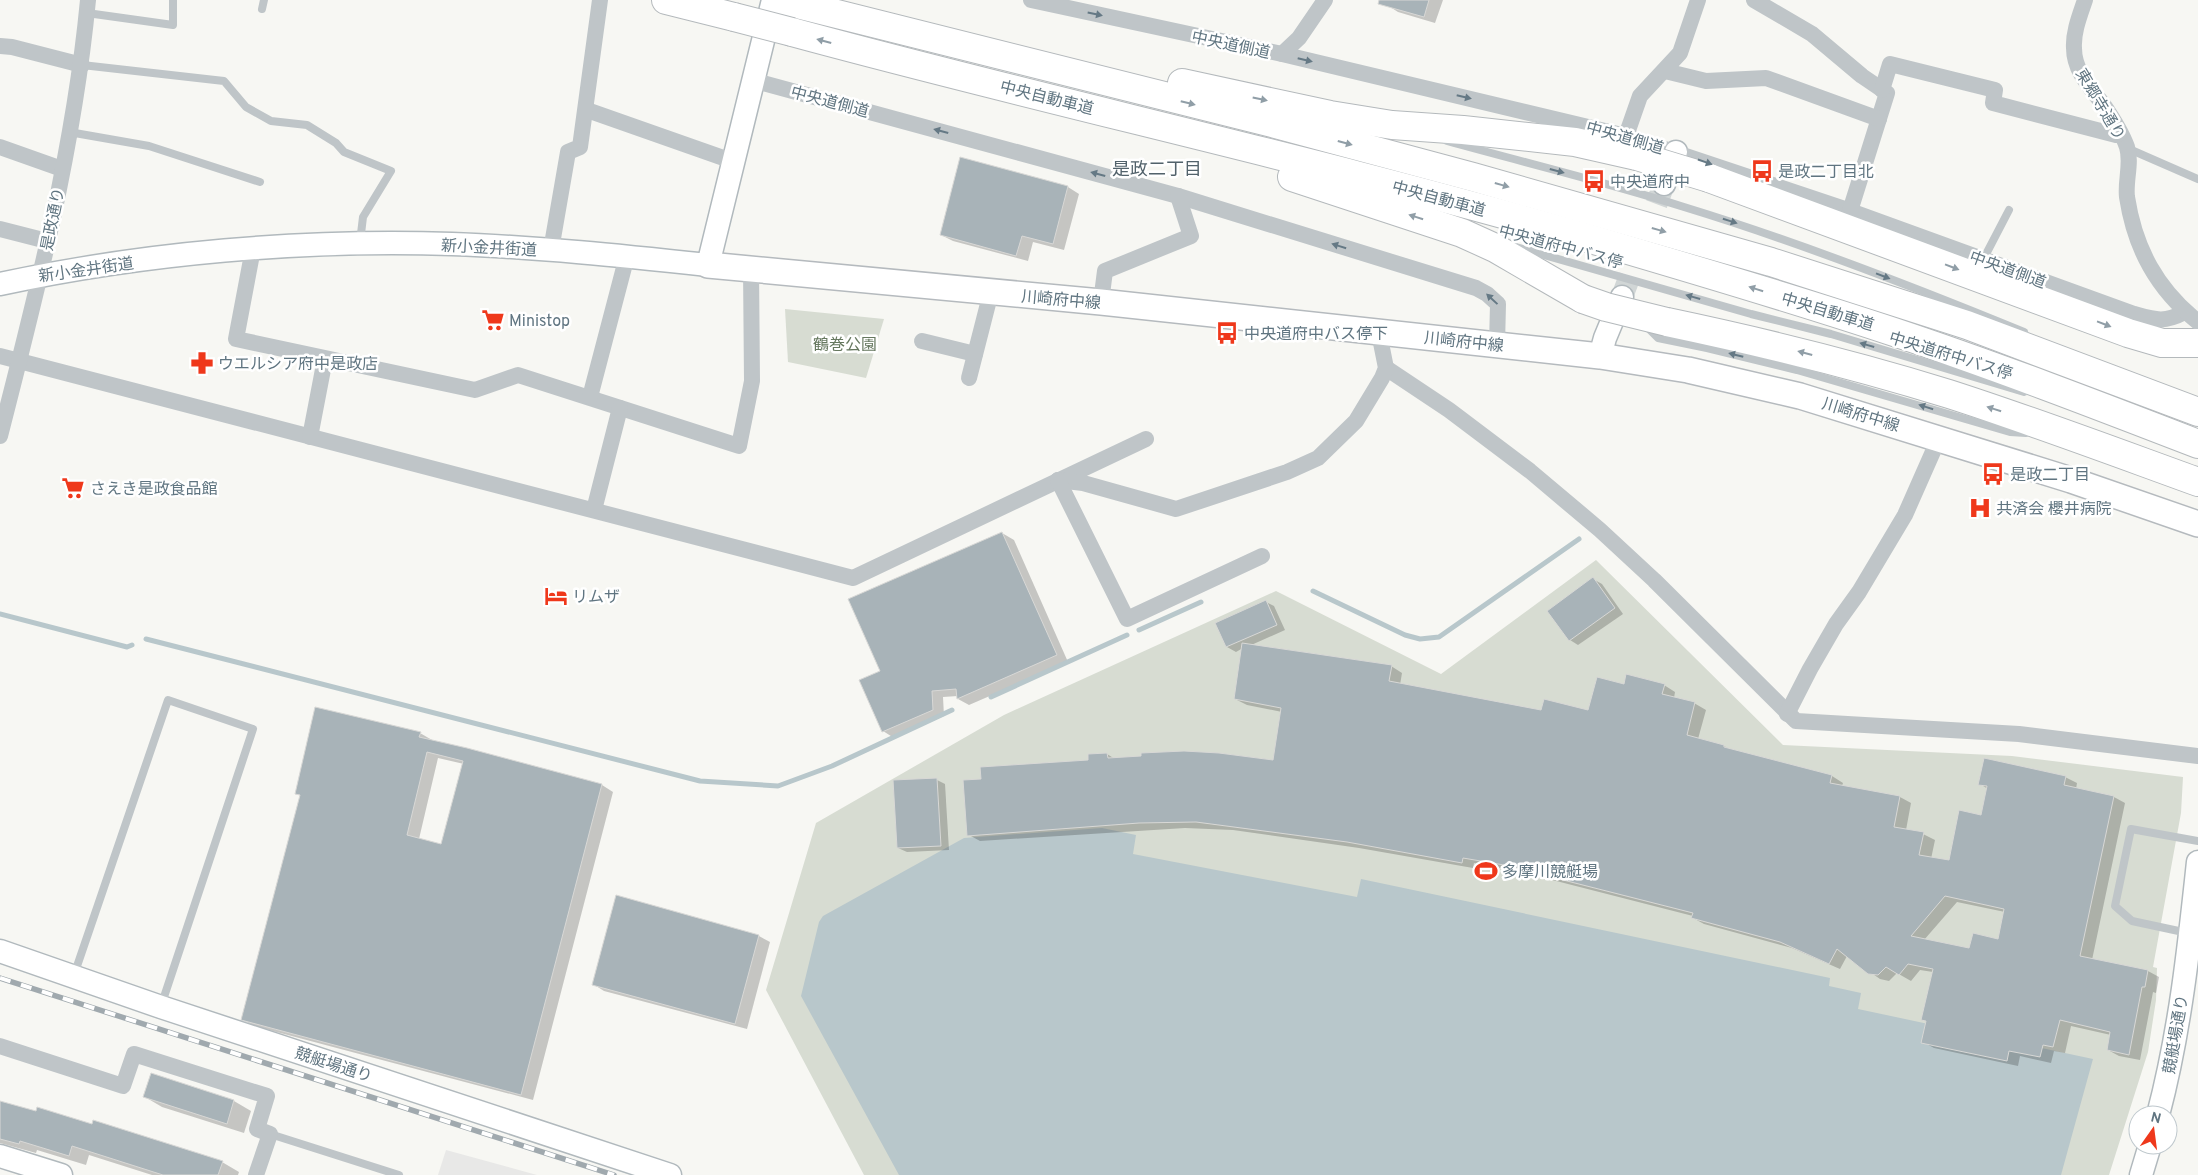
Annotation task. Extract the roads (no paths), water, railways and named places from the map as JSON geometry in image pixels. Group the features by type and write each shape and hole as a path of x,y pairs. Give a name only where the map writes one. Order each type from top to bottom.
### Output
{"highway":[{"name":"中央自動車道","path":"666,0 856,50 1206,136 1519,219 1712,275 1903,335 2085,401 2198,445"},
{"name":"中央自動車道","path":"784,1 1272,123 1473,177 1761,259 1966,325 2198,410"},
{"path":"852,18 1206,88 1330,115 1392,125 1631,146 1709,178 2128,334 2162,343 2198,343"},
{"path":"856,50 1292,177 1462,233 1495,248 1583,300 1606,308 1800,352 1946,393 2038,424 2198,483"}],"main road":[{"name":"川崎府中線","path":"708,264 1101,302 1600,356 1688,370 1800,396 2071,480 2198,524"}],"street":[{"path":"551,250 568,152 580,147 600,0"},
{"name":"中央道側道","path":"1031,0 1282,54 1631,146 1676,152 1850,211 1983,260 2154,319 2171,319 2185,312"},
{"path":"1282,54 1299,38 1325,0"},
{"path":"1631,146 1640,96 1680,53 1698,0"},
{"path":"1754,0 1812,34 1862,76 1887,93 1850,211"},
{"name":"東郷寺通り","path":"2085,0 2076,29 2074,48 2076,62 2084,81 2104,105 2127,148 2129,157 2127,195 2136,236 2146,262 2164,288 2185,312"},
{"path":"708,264 752,80 784,1"},
{"name":"是政通り","path":"0,436 41,275 82,65 88,6"},
{"path":"0,46 12,47 82,65"},
{"path":"1882,90 1890,64 1995,90 1993,103 2116,135 2120,133"},
{"path":"1665,70 1706,81 1766,78 1879,118"},
{"name":"中央道側道","path":"752,80 1178,196 1476,288 1487,294 1498,304 1497,345"},
{"path":"586,110 732,161"},
{"path":"0,147 62,169"},
{"path":"1664,184 1676,152"},
{"path":"1101,302 1105,271 1191,236 1178,196"},
{"path":"0,230 47,241"},
{"name":"新小金井街道","path":"0,284 41,275 153,260 253,249 360,244 452,244 551,250 708,264"},
{"path":"253,249 236,339 475,390 518,375 739,446 752,381 751,268"},
{"path":"590,397 627,256"},
{"path":"969,378 990,292"},
{"path":"1600,356 1618,305"},
{"path":"2185,312 2198,322"},
{"path":"1058,480 1083,483 1176,509 1287,472 1318,458 1356,421 1382,378 1386,368 1380,333"},
{"path":"922,341 975,354"},
{"path":"0,356 853,578 1146,439"},
{"path":"310,437 326,359"},
{"path":"1386,368 1449,410 1522,466 1600,530 1654,580 1796,721 2019,734 2198,756"},
{"path":"594,510 620,408"},
{"path":"1787,714 1832,631 1860,592 1905,515 1939,438"},
{"path":"1058,480 1127,620 1262,556"},
{"name":"競艇場通り","path":"2161,1105 2191,985 2190,933 2198,862"},
{"name":"競艇場通り","path":"0,951 161,1007 670,1175"},
{"path":"0,1046 123,1086 134,1054 267,1096 257,1129 270,1134 256,1175"},
{"path":"2141,1175 2147,1155"},
{"path":"0,1156 61,1175"}],"lane":[{"path":"88,6 172,25 173,0"},
{"path":"262,9 264,0"},
{"path":"82,65 224,82 246,107 271,121 307,125 336,143 344,152 391,171 363,217 360,244"},
{"path":"1392,125 1430,136"},
{"path":"69,132 149,146 260,182"},
{"path":"1440,138 1758,230 1946,300 2035,337"},
{"path":"2127,148 2198,179"},
{"path":"1983,260 2009,210"},
{"name":"中央道府中バス停","path":"1462,233 1849,340 2032,394"},
{"path":"1618,305 1640,320 1658,338 1797,370 2010,432 2026,433 2038,424"},
{"path":"2131,378 2198,410"},
{"path":"2096,415 2198,445"},
{"path":"73,976 168,700 225,720 253,730 161,1007"},
{"path":"2190,933 2132,922 2115,906 2131,829 2198,842"},
{"path":"270,1134 398,1175"}],"waterway":[{"path":"1313,591 1405,635 1420,639 1439,637 1579,539"},
{"path":"1139,630 1201,602"},
{"path":"0,614 127,647 132,645"},
{"path":"991,697 1127,635"},
{"path":"146,639 700,781 778,786 832,766 952,710"}],"tunnel":[{"path":"1622,297 1664,184"}],"railway":[{"path":"0,978 614,1175"}],"place":[{"name":"是政二丁目北","path":"1762,171"},
{"name":"中央道府中","path":"1594,181"},
{"name":"Ministop","path":"493,320"},
{"name":"中央道府中バス停下","path":"1227,333"},
{"name":"ウエルシア府中是政店","path":"202,363"},
{"name":"是政二丁目","path":"1993,474"},
{"name":"さえき是政食品館","path":"73,488"},
{"name":"共済会 櫻井病院","path":"1980,508"},
{"name":"リムザ","path":"556,596"},
{"name":"多摩川競艇場","path":"1486,871"}],"district":[{"name":"是政二丁目","path":"1157,169"}],"park label":[{"name":"鶴巻公園","path":"845,344"}]}
